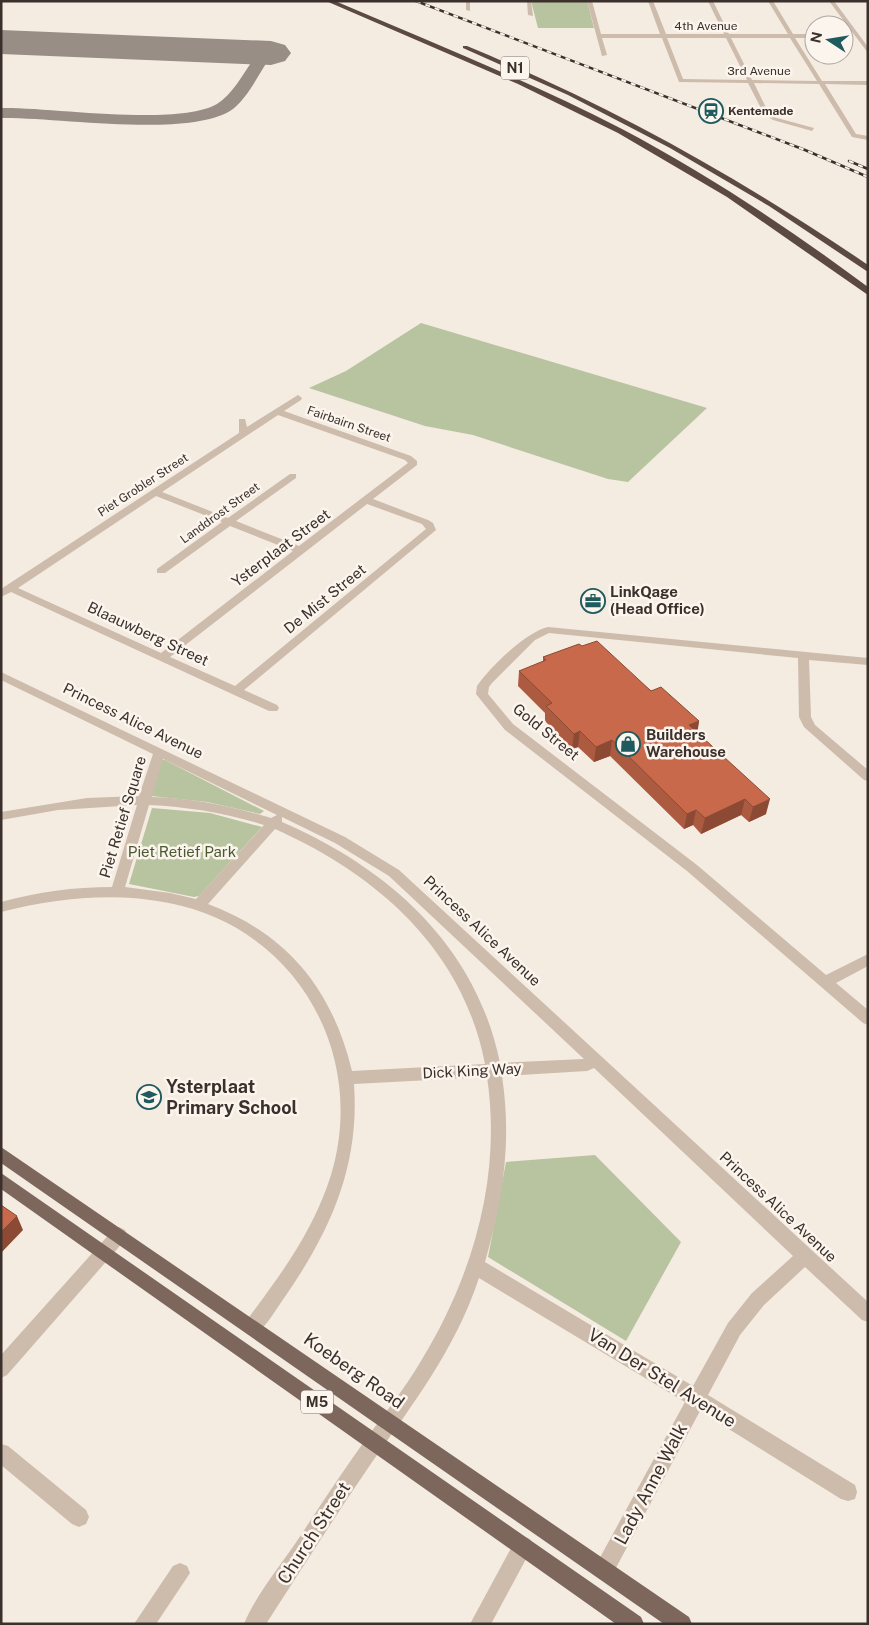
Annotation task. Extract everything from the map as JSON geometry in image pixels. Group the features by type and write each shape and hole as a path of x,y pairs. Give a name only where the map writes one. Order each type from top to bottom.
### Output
{"highway":[{"path":"321,1 384,24"},
{"name":"N1","path":"329,1 525,84 645,144 748,207 830,263 868,292"},
{"name":"N1","path":"457,44 580,98 673,145 749,189 868,269"}],"main road":[{"name":"Koeberg Road","path":"1,1154 682,1624"},
{"name":"M5","path":"1,1180 634,1624"}],"street":[{"path":"468,1 468,10"},
{"path":"528,1 531,15"},
{"path":"589,1 604,55"},
{"path":"650,1 663,36"},
{"path":"710,1 769,116 812,129"},
{"path":"770,1 821,83 852,138 868,145"},
{"path":"831,1 840,15"},
{"name":"4th Avenue","path":"598,36 804,36"},
{"name":"3rd Avenue","path":"663,36 681,82 868,83"},
{"path":"854,36 868,36"},
{"path":"854,36 868,51"},
{"path":"852,138 868,138"},
{"name":"Piet Grobler Street","path":"6,591 298,398"},
{"name":"Fairbairn Street","path":"277,412 413,460"},
{"path":"242,421 244,434"},
{"name":"Ysterplaat Street","path":"162,657 412,467 413,460"},
{"name":"Landdrost Street","path":"161,571 293,476"},
{"path":"155,492 302,551"},
{"name":"De Mist Street","path":"236,691 431,530 425,522 368,501"},
{"name":"Blaauwberg Street","path":"6,591 162,657 273,708"},
{"name":"Gold Street","path":"868,662 548,630 538,633 524,644 488,680 483,686 482,694 504,721 524,739 692,868 868,1019"},
{"path":"803,655 805,716 810,727 868,777"},
{"name":"Princess Alice Avenue","path":"4,680 159,752 279,818 374,859 412,888 868,1314"},
{"name":"Piet Retief Square","path":"118,891 159,752"},
{"path":"1,816 80,803 143,801 210,806 279,818"},
{"path":"198,906 279,818"},
{"name":"Church Street","path":"254,1624 441,1346 462,1301 475,1266 489,1216 498,1167 496,1100 493,1070 486,1037 475,1004 450,960 392,895 364,872 279,818"},
{"path":"1,907 55,895 118,891 172,899 198,906 223,915 246,927 286,958 318,998 338,1037 348,1078 348,1125 342,1162 334,1193 305,1254 252,1327"},
{"path":"430,936 450,923"},
{"path":"825,982 868,959"},
{"name":"Dick King Way","path":"348,1078 587,1065 595,1059"},
{"path":"1,1369 119,1235"},
{"name":"Lady Anne Walk","path":"604,1570 734,1329 758,1299 806,1256"},
{"name":"Van Der Stel Avenue","path":"475,1266 615,1348 848,1492"},
{"path":"1,1453 79,1517"},
{"path":"480,1624 523,1546"},
{"path":"144,1624 180,1573"}],"green space":[{"path":"531,1 587,1 594,28 538,28"},
{"path":"421,323 707,408 628,482 608,479 473,435 425,426 309,388 346,371"},
{"path":"161,760 165,760 264,811 260,814 207,802 151,796"},
{"name":"Piet Retief Park","path":"152,808 210,813 262,827 199,896 194,897 129,884"},
{"path":"595,1155 681,1242 626,1341 488,1257 506,1162"}],"building":[{"name":"Builders Warehouse","path":"597,641 651,691 661,687 699,721 689,725 770,799 753,807 745,799 705,818 696,810 687,814 612,740 596,747 580,731 574,734 546,706 552,703 519,671 546,660 543,657 579,644 582,646"},
{"path":"1,1205 17,1216 1,1232"}],"taxiway":[{"path":"1,43 19,42"},
{"path":"1,113 151,119 206,115 224,107 234,98 261,59 256,54 240,51"}],"runway":[{"path":"1,42 271,53"}],"railway":[{"path":"416,1 805,150 868,177"},
{"path":"849,161 868,169"}],"place":[{"name":"Kentemade","path":"711,111"},
{"name":"LinkQage (Head Office)","path":"593,601"},
{"name":"Builders Warehouse","path":"628,744"},
{"name":"Ysterplaat Primary School","path":"149,1097"}]}
